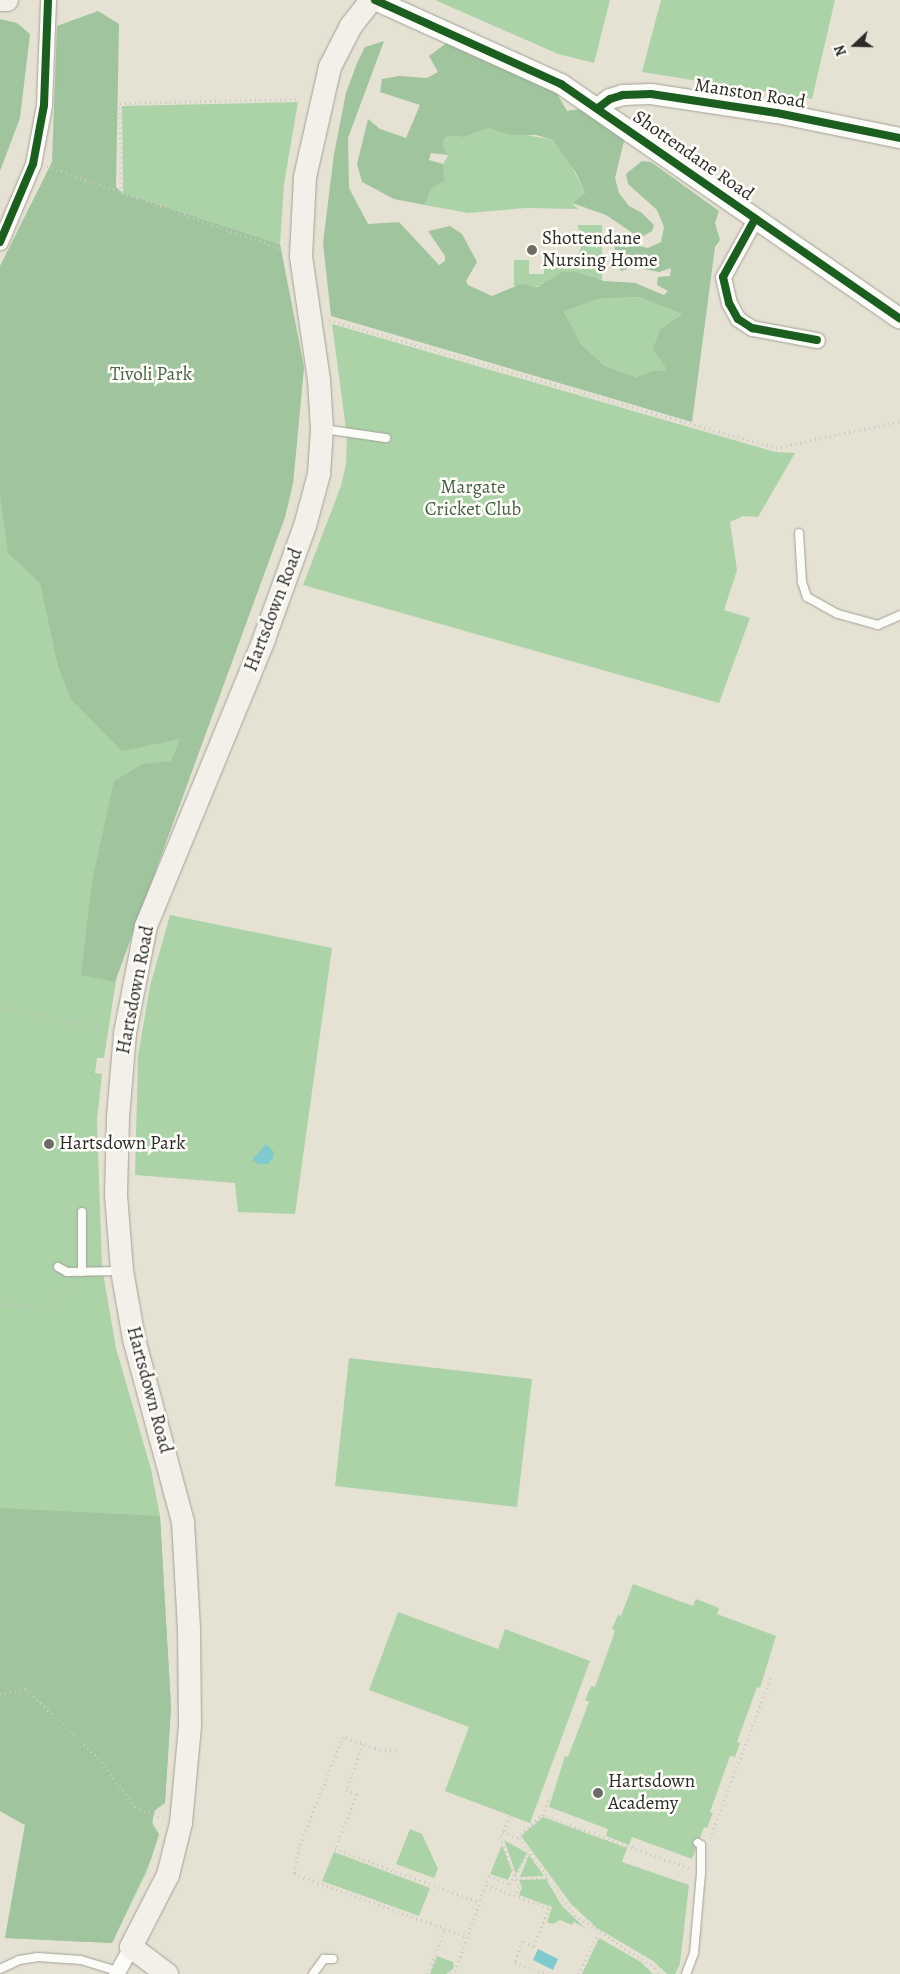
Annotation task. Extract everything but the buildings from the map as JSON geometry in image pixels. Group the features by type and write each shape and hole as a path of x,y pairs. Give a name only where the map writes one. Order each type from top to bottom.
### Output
{"main road":[{"path":"0,0 7,0"},
{"name":"Hartsdown Road","path":"132,1947 168,1875 181,1823 190,1726 189,1629 182,1522 134,1339 122,1270 116,1195 118,1117 125,1033 146,926 264,639 305,526 319,474 322,429 310,314 301,256 305,176 320,102 335,54 371,0"},
{"path":"132,1947 167,1974"}],"street":[{"path":"0,242 33,164 44,105 48,0"},
{"name":"Shottendane Road","path":"375,0 561,84 900,319"},
{"name":"Manston Road","path":"598,108 610,99 623,95 651,94 777,113 900,138"},
{"path":"755,219 723,278 729,303 738,319 752,328 817,340"},
{"name":"Hartsdown Road","path":"117,1973 132,1947"}],"lane":[{"path":"322,429 386,438"},
{"path":"799,533 802,582 807,597 838,614 878,625 900,615"},
{"path":"82,1212 82,1272"},
{"path":"58,1267 67,1272 122,1270"},
{"path":"686,1974 694,1953 701,1873 701,1854 698,1843"},
{"path":"2,1966 19,1960 52,1958 81,1960 117,1973"},
{"path":"313,1974 324,1959 333,1959"}],"path":[{"path":"121,194 120,103 296,99"},
{"path":"33,164 50,167 121,194 301,256"},
{"path":"310,314 776,448 900,421"},
{"path":"0,1007 125,1033"},
{"path":"0,1304 53,1308 62,1299 67,1272"},
{"path":"701,1854 771,1677"},
{"path":"0,1694 26,1689 98,1758 135,1807 153,1816 181,1823"},
{"path":"396,1751 343,1737 299,1847 294,1874 468,1937"},
{"path":"364,1744 346,1790 357,1794 335,1849 479,1902"},
{"path":"517,1838 542,1815 550,1797"},
{"path":"542,1815 701,1873"},
{"path":"510,1816 500,1838 519,1887 515,1895"},
{"path":"503,1832 517,1838 530,1851 564,1902 598,1933 655,1968 659,1974"},
{"path":"451,1974 456,1971 489,1876 510,1884 516,1879 530,1851"},
{"path":"516,1879 549,1878"},
{"path":"486,1885 549,1908 534,1946 522,1941 515,1962 546,1974"},
{"path":"428,1974 445,1928"},
{"path":"578,1974 598,1933"}],"green space":[{"path":"435,0 610,0 594,63 558,54"},
{"path":"661,0 835,0 812,99 642,72"},
{"name":"Tivoli Park","path":"98,11 119,24 116,187 123,193 280,244 304,367 293,483 285,517 115,982 81,975 92,882 114,781 143,764 171,761 180,739 122,751 71,699 58,666 40,583 8,553 0,493 0,266 52,162 57,26"},
{"path":"0,19 17,23 30,34 20,118 0,171"},
{"path":"384,41 348,138 349,188 368,224 399,222 439,265 445,261 445,256 428,231 450,226 462,234 477,262 466,281 468,285 492,296 521,284 538,287 562,272 576,272 604,281 635,283 664,295 668,291 657,285 658,277 670,276 671,268 659,272 634,267 621,271 617,263 613,238 617,234 631,244 648,248 661,242 664,227 657,210 628,184 626,174 642,161 651,162 719,211 715,223 720,240 715,247 692,422 331,316 323,243 334,154 346,93 365,47","holes":["638,297 682,314 660,329 653,349 668,371 655,370 636,377 605,366 581,344 564,312 597,299"]},
{"path":"448,42 556,92 567,111 581,109 621,135 624,141 615,178 619,193 629,206 642,213 654,225 652,231 640,238 606,215 572,203 585,193 576,173 553,140 536,135 511,135 489,128 464,137 449,136 443,140 443,147 449,155 431,153 429,160 443,164 445,180 431,189 425,205 394,199 362,182 357,164 368,119 380,129 406,138 420,105 380,92 382,79 399,76 427,78 438,72 429,56"},
{"path":"298,102 284,184 280,244 123,193 122,106"},
{"path":"489,128 553,140 565,153 585,193 572,203 578,209 526,208 468,213 425,205 431,189 445,179 443,164 449,154 443,147 443,140 450,136 464,137"},
{"path":"578,225 602,225 602,286 514,286 514,260 529,260 529,274 544,274 544,269 552,269 552,263 577,260 581,246"},
{"path":"9,252 304,367 293,483 285,517 117,974 104,1058 97,1058 95,1073 102,1074 97,1120 102,1267 116,1348 151,1469 160,1516 171,1707 165,1803 156,1807 152,1822 159,1834 147,1871 112,1943 5,1938 25,1825 0,1811 0,266"},
{"path":"638,297 682,314 660,329 668,371 655,370 636,377 605,366 581,344 564,312 597,299"},
{"name":"Margate Cricket Club","path":"332,324 775,452 795,453 758,517 743,516 730,522 737,570 724,610 750,618 719,703 303,585 341,486 346,464 347,437"},
{"path":"170,915 332,948 295,1214 238,1212 235,1183 135,1175 138,1056 150,986"},
{"path":"349,1358 532,1379 517,1507 335,1486"},
{"path":"0,1508 160,1516 171,1707 165,1803 154,1811 152,1825 159,1834 151,1859 112,1943 5,1938 25,1825 0,1811"},
{"path":"633,1584 693,1606 696,1599 719,1608 717,1614 776,1636 760,1688 757,1687 737,1742 740,1743 735,1757 730,1756 710,1812 713,1813 707,1828 704,1827 692,1859 632,1837 629,1845 606,1836 608,1829 549,1807 565,1756 568,1757 589,1702 585,1700 591,1686 595,1687 615,1631 612,1629 618,1615 621,1616"},
{"path":"398,1612 498,1649 505,1629 590,1661 530,1823 445,1791 469,1727 369,1690"},
{"path":"543,1817 627,1848 622,1862 689,1885 680,1964 675,1974 667,1974 653,1961 597,1928 571,1904 521,1836"},
{"path":"410,1829 422,1834 438,1869 434,1878 396,1864"},
{"path":"504,1840 527,1853 516,1874"},
{"path":"502,1845 512,1871 508,1880 490,1874"},
{"path":"334,1852 430,1888 419,1916 322,1881"},
{"path":"529,1855 544,1876 520,1877"},
{"path":"546,1879 562,1906 585,1928 574,1922 572,1925 560,1920 553,1924 547,1922 552,1907 519,1895 522,1888 519,1880"},
{"path":"599,1938 641,1962 653,1974 582,1974"},
{"path":"437,1956 453,1962 454,1968 446,1974 430,1974"}],"water":[{"path":"266,1144 274,1152 273,1158 268,1164 259,1164 252,1160"},
{"path":"538,1949 558,1959 553,1970 533,1960"}],"cycle path":[{"path":"0,242 33,164 44,105 48,0"},
{"path":"375,0 561,84 900,319"},
{"path":"598,108 610,99 623,95 651,94 777,113 900,138"},
{"path":"755,219 723,277 729,303 738,319 752,328 817,340"}],"place":[{"name":"Shottendane Nursing Home","path":"532,250"},
{"name":"Hartsdown Park","path":"49,1144"},
{"name":"Hartsdown Academy","path":"598,1793"}]}
